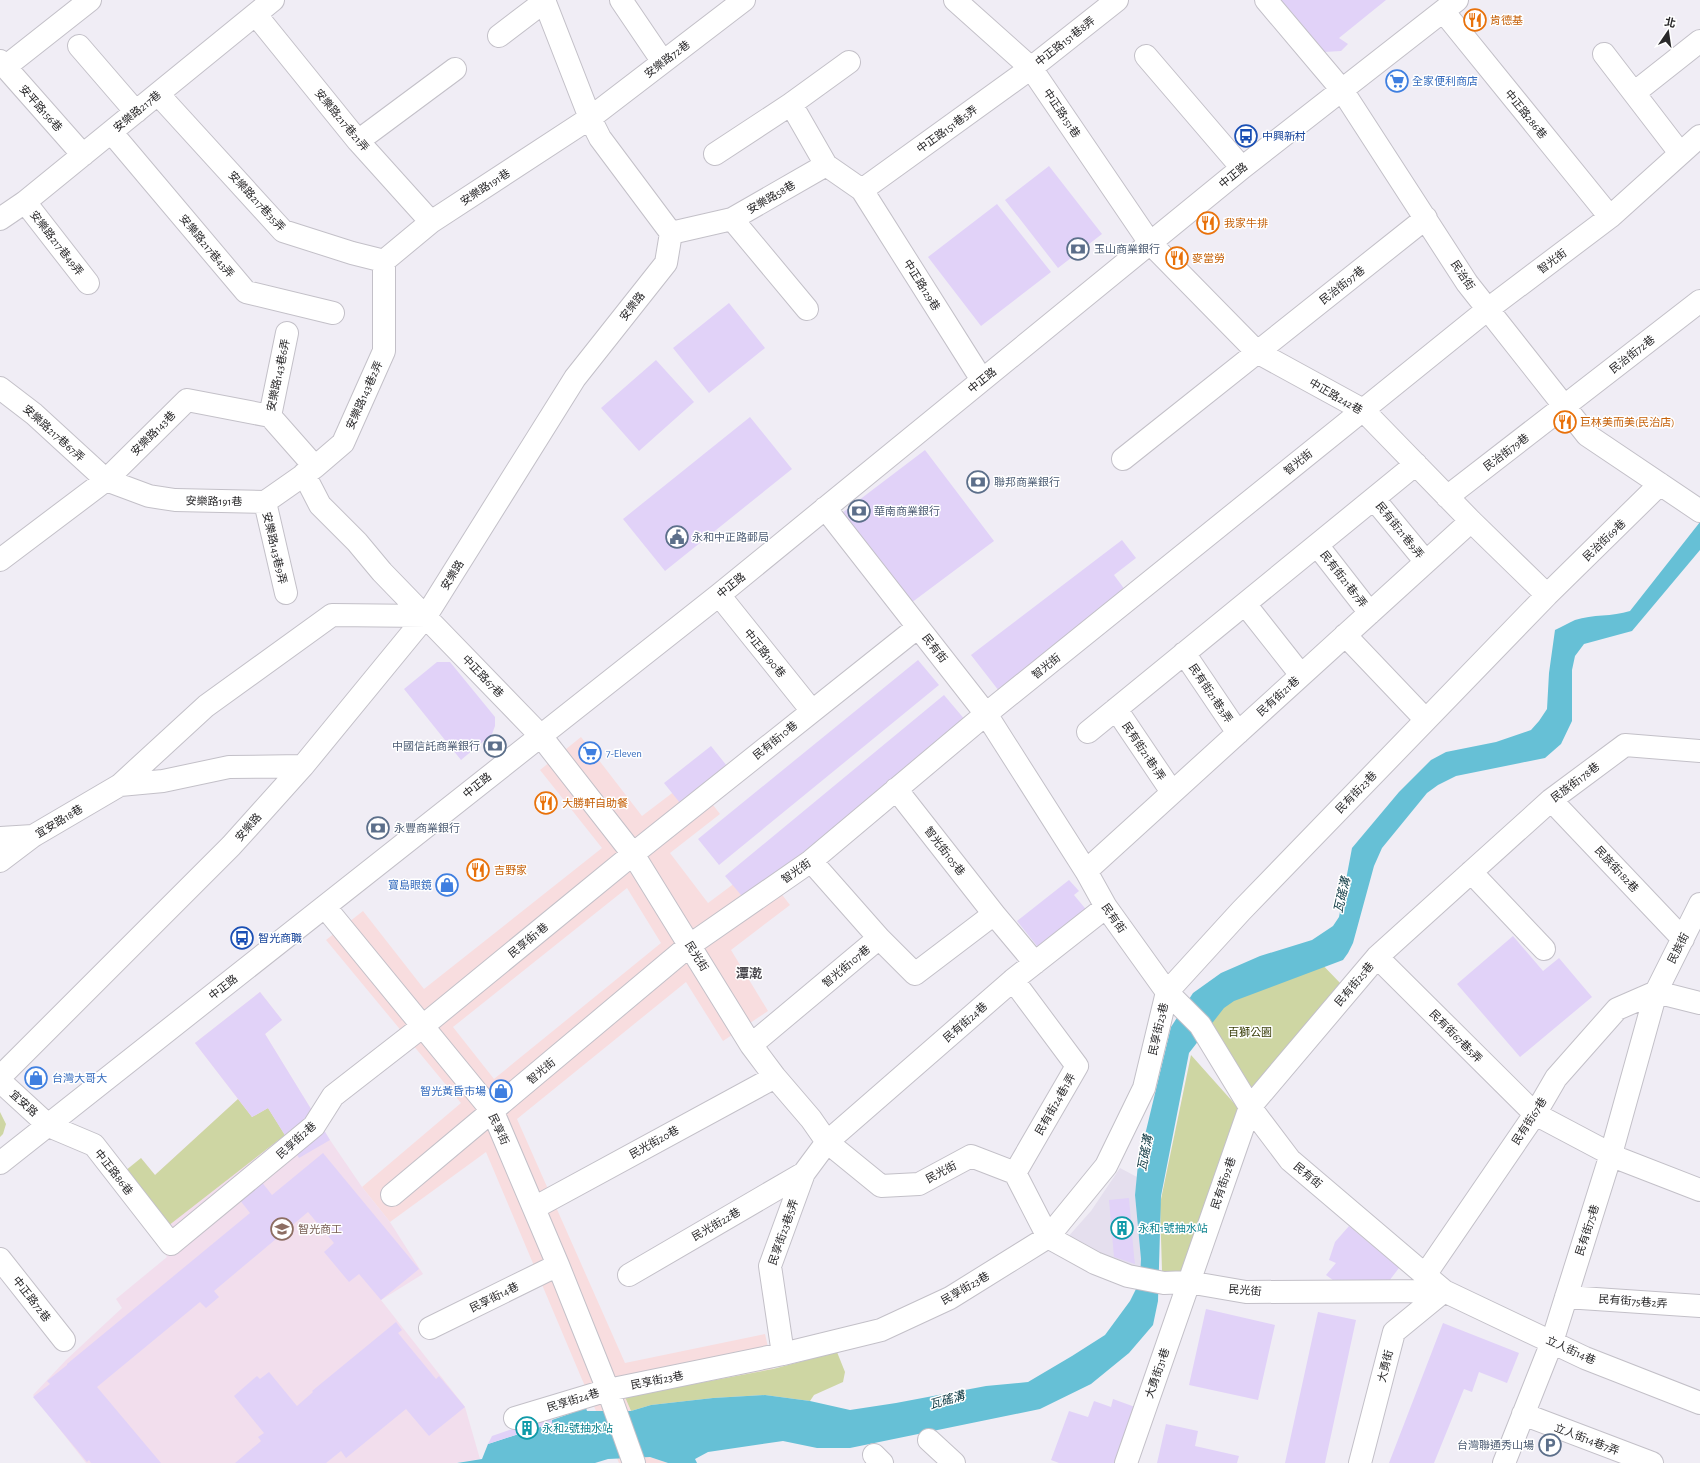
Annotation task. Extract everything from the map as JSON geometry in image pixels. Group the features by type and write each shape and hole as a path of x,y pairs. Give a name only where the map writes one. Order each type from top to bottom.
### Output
{"street":[{"path":"3,64 90,0"},
{"path":"499,36 544,0 590,118 600,138 671,234"},
{"path":"621,0 663,62"},
{"name":"安樂路72巷","path":"590,118 744,0"},
{"name":"中正路151巷","path":"955,0 1031,68 1150,243"},
{"name":"中正路151巷8弄","path":"1031,68 1117,0"},
{"name":"民治街","path":"1266,0 1342,90 1467,283 1588,436 1700,511"},
{"name":"安樂路217巷","path":"0,219 26,202 266,5"},
{"name":"安樂路217巷21弄","path":"266,5 358,141 431,222"},
{"name":"中正路","path":"0,1163 49,1126 540,735 719,595 1242,168 1450,6"},
{"name":"中正路286巷","path":"1450,6 1610,217"},
{"path":"1634,93 1700,41"},
{"path":"78,46 136,112"},
{"path":"1604,54 1680,152"},
{"path":"1146,56 1242,168"},
{"path":"715,154 791,104 849,62"},
{"name":"安平路156巷","path":"3,64 83,155"},
{"path":"358,141 455,68"},
{"name":"中正路151巷5弄","path":"862,190 1031,68"},
{"name":"安樂路217巷35弄","path":"158,94 283,231 352,253 384,260"},
{"path":"791,104 826,165 862,190"},
{"name":"安樂路191巷","path":"384,260 431,222 590,118"},
{"name":"安樂路217巷43弄","path":"111,132 246,292 333,313"},
{"name":"智光街","path":"392,1195 493,1112 690,945 811,861 986,714 1488,309 1610,217 1680,152 1700,136"},
{"name":"安樂路58巷","path":"671,234 732,220 826,165"},
{"name":"中正路129巷","path":"862,190 982,380"},
{"name":"安樂路217巷49弄","path":"26,202 88,283"},
{"name":"民治街97巷","path":"1123,459 1426,218"},
{"path":"732,220 807,309"},
{"name":"安樂路","path":"0,1077 231,846 303,766 426,616 575,378 666,263 671,234"},
{"name":"中正路242巷","path":"1150,243 1258,352 1363,410 1447,497 1547,595"},
{"name":"安樂路143巷2弄","path":"309,470 343,443 384,351 384,260"},
{"name":"民治街72巷","path":"1565,407 1700,301"},
{"name":"安樂路143巷6弄","path":"270,416 287,333"},
{"name":"安樂路217巷67弄","path":"0,388 34,414 106,480"},
{"name":"安樂路143巷","path":"0,560 106,480 187,400 270,416"},
{"name":"民治街79巷","path":"1447,497 1565,407"},
{"path":"270,416 309,470 320,505 357,542 382,572 426,616"},
{"path":"1088,732 1416,464"},
{"path":"265,502 309,470"},
{"name":"安樂路191巷","path":"106,480 149,496 175,500 265,502"},
{"name":"民治街69巷","path":"1547,595 1660,484"},
{"name":"民有街21巷9弄","path":"1374,498 1426,562"},
{"name":"安樂路143巷9弄","path":"265,502 286,593"},
{"name":"民有街","path":"825,508 986,714 1086,871 1106,908 1167,992 1200,1025 1250,1107 1290,1160 1444,1291"},
{"name":"民有街21巷","path":"1086,871 1471,521"},
{"name":"民有街21巷7弄","path":"1317,545 1370,612"},
{"name":"中正路190巷","path":"719,595 812,711"},
{"name":"民有街23巷","path":"1167,992 1246,905 1547,595"},
{"path":"1245,604 1301,675"},
{"path":"120,785 206,706 332,616 426,616"},
{"name":"中正路67巷","path":"426,616 540,735"},
{"name":"民有街10巷","path":"633,854 918,627"},
{"path":"1345,635 1426,720"},
{"name":"民有街21巷3弄","path":"1184,653 1238,733"},
{"name":"民有街21巷1弄","path":"1116,709 1172,792"},
{"name":"民光街","path":"540,735 633,854 751,1045 827,1142 881,1186 919,1184 971,1156 1015,1173"},
{"name":"民族街178巷","path":"1471,872 1551,800 1625,745 1700,751"},
{"path":"120,785 163,781 228,767 303,766"},
{"name":"宜安路18巷","path":"0,861 33,836 120,785"},
{"name":"智光街105巷","path":"896,789 1034,963"},
{"name":"民族街182巷","path":"1551,800 1683,939"},
{"path":"0,838 33,836"},
{"name":"民享街1巷","path":"422,1026 633,854"},
{"name":"智光街107巷","path":"751,1045 879,938 811,861"},
{"path":"1471,872 1544,949"},
{"name":"民有街25巷","path":"1250,1107 1377,957 1471,872"},
{"name":"民族街","path":"1656,992 1700,904"},
{"name":"民享街","path":"325,907 493,1112 558,1265 608,1390 634,1463"},
{"name":"民有街24巷","path":"827,1142 1013,980 1106,908"},
{"path":"879,938 915,974 994,914"},
{"name":"民有街67巷5弄","path":"1377,957 1535,1114 1620,1159 1700,1190"},
{"name":"民有街24巷1弄","path":"1013,980 1077,1066 1015,1173"},
{"name":"民享街23巷","path":"608,1390 783,1354 882,1330 950,1298 1048,1237 1106,1166 1144,1088 1167,992"},
{"path":"1656,992 1700,1004"},
{"name":"民有街67巷","path":"1425,1275 1535,1114 1556,1078 1617,1009 1656,992"},
{"name":"民有街75巷","path":"1504,1463 1552,1342 1612,1154 1656,992"},
{"name":"民享街2巷","path":"165,1237 171,1244 314,1126 334,1096 422,1026"},
{"name":"民光街20巷","path":"534,1208 775,1077"},
{"name":"宜安路","path":"0,1081 49,1126"},
{"name":"民有街92巷","path":"1188,1282 1250,1107"},
{"name":"中正路86巷","path":"49,1126 94,1145 165,1237"},
{"name":"民享街23巷5弄","path":"783,1354 770,1266 804,1173 827,1142"},
{"name":"民光街22巷","path":"629,1275 804,1173"},
{"path":"1015,1173 1048,1237"},
{"name":"民光街","path":"1048,1237 1095,1263 1128,1276 1164,1283 1188,1282 1246,1292 1444,1291"},
{"name":"中正路72巷","path":"0,1259 64,1340"},
{"name":"民享街14巷","path":"430,1328 558,1265"},
{"name":"大勇街31巷","path":"1126,1463 1188,1282"},
{"name":"立人街14巷","path":"1444,1291 1586,1358 1700,1403"},
{"name":"大勇街","path":"1360,1463 1394,1332 1444,1291"},
{"name":"民有街75巷2弄","path":"1566,1297 1700,1306"},
{"name":"民享街24巷","path":"515,1418 608,1390"},
{"name":"立人街14巷7弄","path":"1523,1414 1652,1463"},
{"path":"929,1440 954,1463"}],"shaded area":[{"name":"智光黃昏市場","path":"581,737 642,816 692,778 720,814 670,853 708,903 759,865 790,905 731,950 768,1011 723,1041 686,982 517,1119 625,1363 765,1334 773,1369 625,1397 650,1457 668,1463 619,1463 486,1152 390,1222 362,1187 461,1103 326,940 363,911 424,989 602,848 540,770","holes":["627,888 661,943 494,1079 453,1027"]},
{"name":"智光商工","path":"260,992 282,1020 265,1034 330,1140 362,1187 390,1222 423,1274 381,1300 465,1407 480,1459 456,1463 86,1463 33,1395 66,1360 122,1308 116,1299 167,1257 157,1243 141,1158 155,1175 238,1099 195,1043"},
{"name":"永和1號抽水站","path":"1120,1168 1137,1177 1135,1195 1141,1271 1067,1238 1091,1211"}],"green space":[{"name":"百獅公園","path":"1315,957 1342,985 1247,1099 1194,1023 1260,975"},
{"path":"1191,1055 1241,1111 1184,1274 1162,1271 1160,1204"},
{"path":"238,1099 252,1117 268,1108 285,1135 168,1226 125,1171 141,1158 155,1175"},
{"path":"0,1112 6,1124 3,1134 0,1137"},
{"path":"837,1352 845,1372 843,1382 814,1395 810,1401 765,1395 713,1398 651,1405 631,1411 625,1397 773,1369"}],"water":[{"name":"瓦磘溝","path":"1700,522 1700,550 1632,631 1584,644 1575,656 1572,670 1572,721 1561,744 1545,758 1456,776 1438,785 1427,793 1382,848 1374,866 1353,943 1343,960 1234,1001 1224,1008 1189,1053 1161,1196 1158,1301 1153,1325 1129,1353 1091,1384 1040,1409 850,1448 817,1448 783,1441 708,1452 695,1459 697,1463 668,1463 650,1457 608,1459 595,1463 457,1463 482,1459 488,1444 552,1423 552,1420 586,1408 587,1411 631,1411 651,1405 713,1398 765,1395 810,1401 850,1410 986,1386 1028,1382 1105,1335 1130,1301 1140,1281 1141,1259 1135,1195 1138,1164 1171,1027 1193,993 1221,973 1260,956 1312,940 1333,926 1339,917 1352,848 1399,792 1431,760 1446,752 1496,742 1531,730 1547,709 1549,673 1555,630 1582,618 1630,611"}],"building":[{"path":"1281,0 1386,0 1339,38 1348,44 1341,51 1324,52 1313,43"},
{"path":"1049,166 1102,234 1058,268 1005,200"},
{"path":"997,204 1051,272 981,326 928,257"},
{"path":"729,303 765,348 709,393 673,348"},
{"path":"656,360 694,402 639,451 601,408"},
{"path":"750,417 792,469 665,571 623,519"},
{"path":"925,450 994,541 911,603 842,513"},
{"path":"1122,540 1136,558 1114,575 1134,602 1006,700 971,655"},
{"path":"918,660 939,685 719,865 698,839"},
{"path":"437,662 450,662 495,717 495,726 492,734 461,760 404,689"},
{"path":"944,695 966,721 746,901 725,876"},
{"path":"711,746 731,771 684,808 664,783"},
{"path":"1069,880 1079,891 1074,895 1089,913 1041,951 1017,921"},
{"path":"1513,936 1543,971 1559,958 1592,997 1520,1057 1457,984"},
{"path":"260,992 282,1020 265,1034 330,1140 299,1158 268,1108 252,1117 195,1043"},
{"path":"323,1153 419,1269 381,1300 359,1274 349,1282 324,1252 334,1243 308,1212 214,1291 219,1297 206,1308 200,1302 97,1387 161,1463 91,1463 89,1460 87,1462 33,1397 50,1384 47,1381 67,1364 250,1213 239,1199 261,1181 272,1195"},
{"name":"永和1號抽水站","path":"1129,1198 1135,1264 1114,1257 1109,1200"},
{"path":"1349,1226 1399,1268 1379,1294 1353,1295 1326,1275 1336,1263 1329,1260 1335,1242"},
{"path":"1206,1309 1275,1325 1258,1400 1189,1385"},
{"path":"1318,1312 1356,1320 1325,1463 1285,1463"},
{"path":"396,1322 402,1330 398,1333 436,1379 439,1376 465,1407 429,1436 406,1409 346,1458 341,1451 326,1463 235,1463 261,1441 258,1437 264,1433 234,1396 257,1376 260,1379 269,1372 297,1406 313,1392 312,1391"},
{"path":"1443,1323 1519,1353 1507,1383 1479,1372 1472,1392 1464,1389 1434,1463 1389,1463"},
{"path":"1113,1399 1135,1407 1115,1463 1059,1463 1051,1460 1069,1411 1088,1417 1094,1401 1111,1407"},
{"name":"永和2號抽水站","path":"550,1416 555,1431 546,1425 488,1444 492,1436"},
{"path":"1166,1424 1198,1431 1195,1446 1239,1456 1237,1463 1157,1463"}],"place":[{"name":"肯德基","path":"1475,20"},
{"name":"全家便利商店","path":"1397,81"},
{"name":"中興新村","path":"1246,136"},
{"name":"我家牛排","path":"1208,223"},
{"name":"玉山商業銀行","path":"1078,249"},
{"name":"麥當勞","path":"1177,258"},
{"name":"巨林美而美(民治店)","path":"1565,422"},
{"name":"聯邦商業銀行","path":"978,482"},
{"name":"華南商業銀行","path":"859,511"},
{"name":"永和中正路郵局","path":"677,537"},
{"name":"中國信託商業銀行","path":"495,746"},
{"name":"7-Eleven","path":"590,753"},
{"name":"大勝軒自助餐","path":"546,803"},
{"name":"永豐商業銀行","path":"378,828"},
{"name":"吉野家","path":"478,870"},
{"name":"寶島眼鏡","path":"447,885"},
{"name":"智光商職","path":"242,938"},
{"name":"台灣大哥大","path":"36,1078"},
{"name":"智光黃昏市場","path":"501,1091"},
{"name":"永和1號抽水站","path":"1122,1228"},
{"name":"智光商工","path":"282,1229"},
{"name":"永和2號抽水站","path":"527,1428"},
{"name":"台灣聯通秀山場","path":"1550,1445"}],"district":[{"name":"潭漧","path":"749,973"}]}
